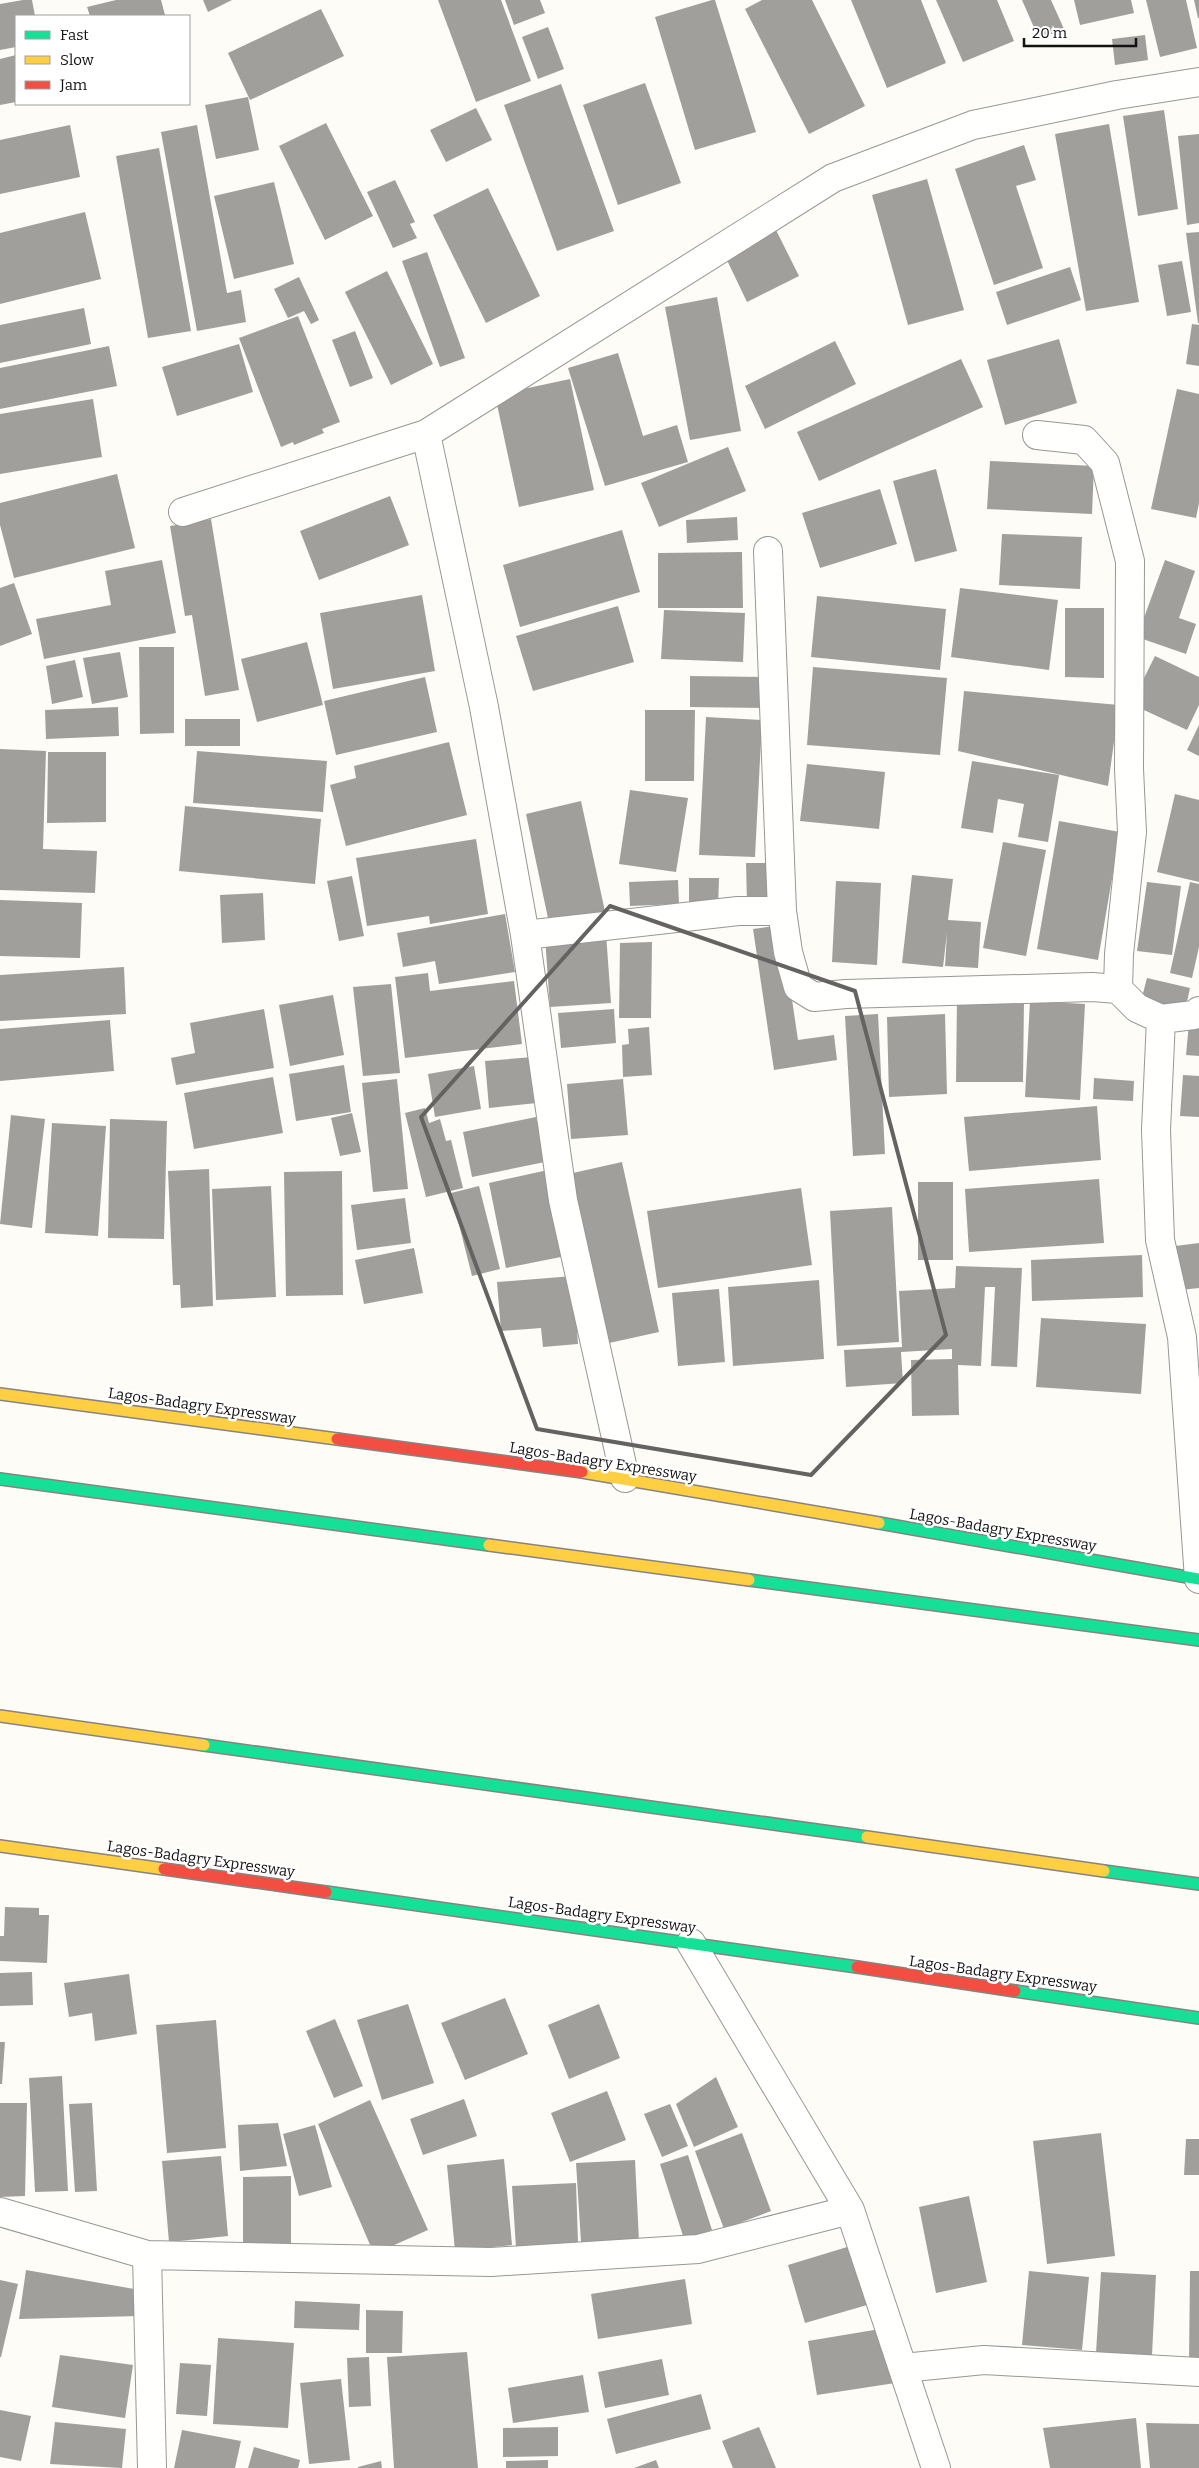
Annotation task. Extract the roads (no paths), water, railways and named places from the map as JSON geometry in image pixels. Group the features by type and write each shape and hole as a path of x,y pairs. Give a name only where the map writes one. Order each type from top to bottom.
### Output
{"main road":[{"name":"Lagos-Badagry Expressway","path":"0,1394 625,1478 1199,1579"},
{"path":"0,1479 1199,1640"},
{"path":"0,1716 1199,1884"},
{"name":"Lagos-Badagry Expressway","path":"0,1846 691,1943 1199,2018"}],"street":[{"path":"183,512 426,434 833,178 973,125 1117,95 1199,82"},
{"path":"426,434 484,707 525,935 563,1200 625,1478"},
{"path":"1037,435 1084,440 1106,463 1130,561 1129,769 1132,832 1118,954 1118,989"},
{"path":"768,552 782,911 788,952 798,987 814,997 846,994 1092,987 1118,989 1136,1008 1161,1019 1194,1014 1199,1011"},
{"path":"525,935 738,911 782,911"},
{"path":"1161,1019 1156,1130 1160,1240 1182,1337 1199,1579"},
{"path":"691,1943 850,2210 936,2468"},
{"path":"0,2212 147,2255 491,2262 698,2249 850,2210"},
{"path":"147,2255 152,2468"},
{"path":"903,2368 984,2360 1199,2372"}]}
